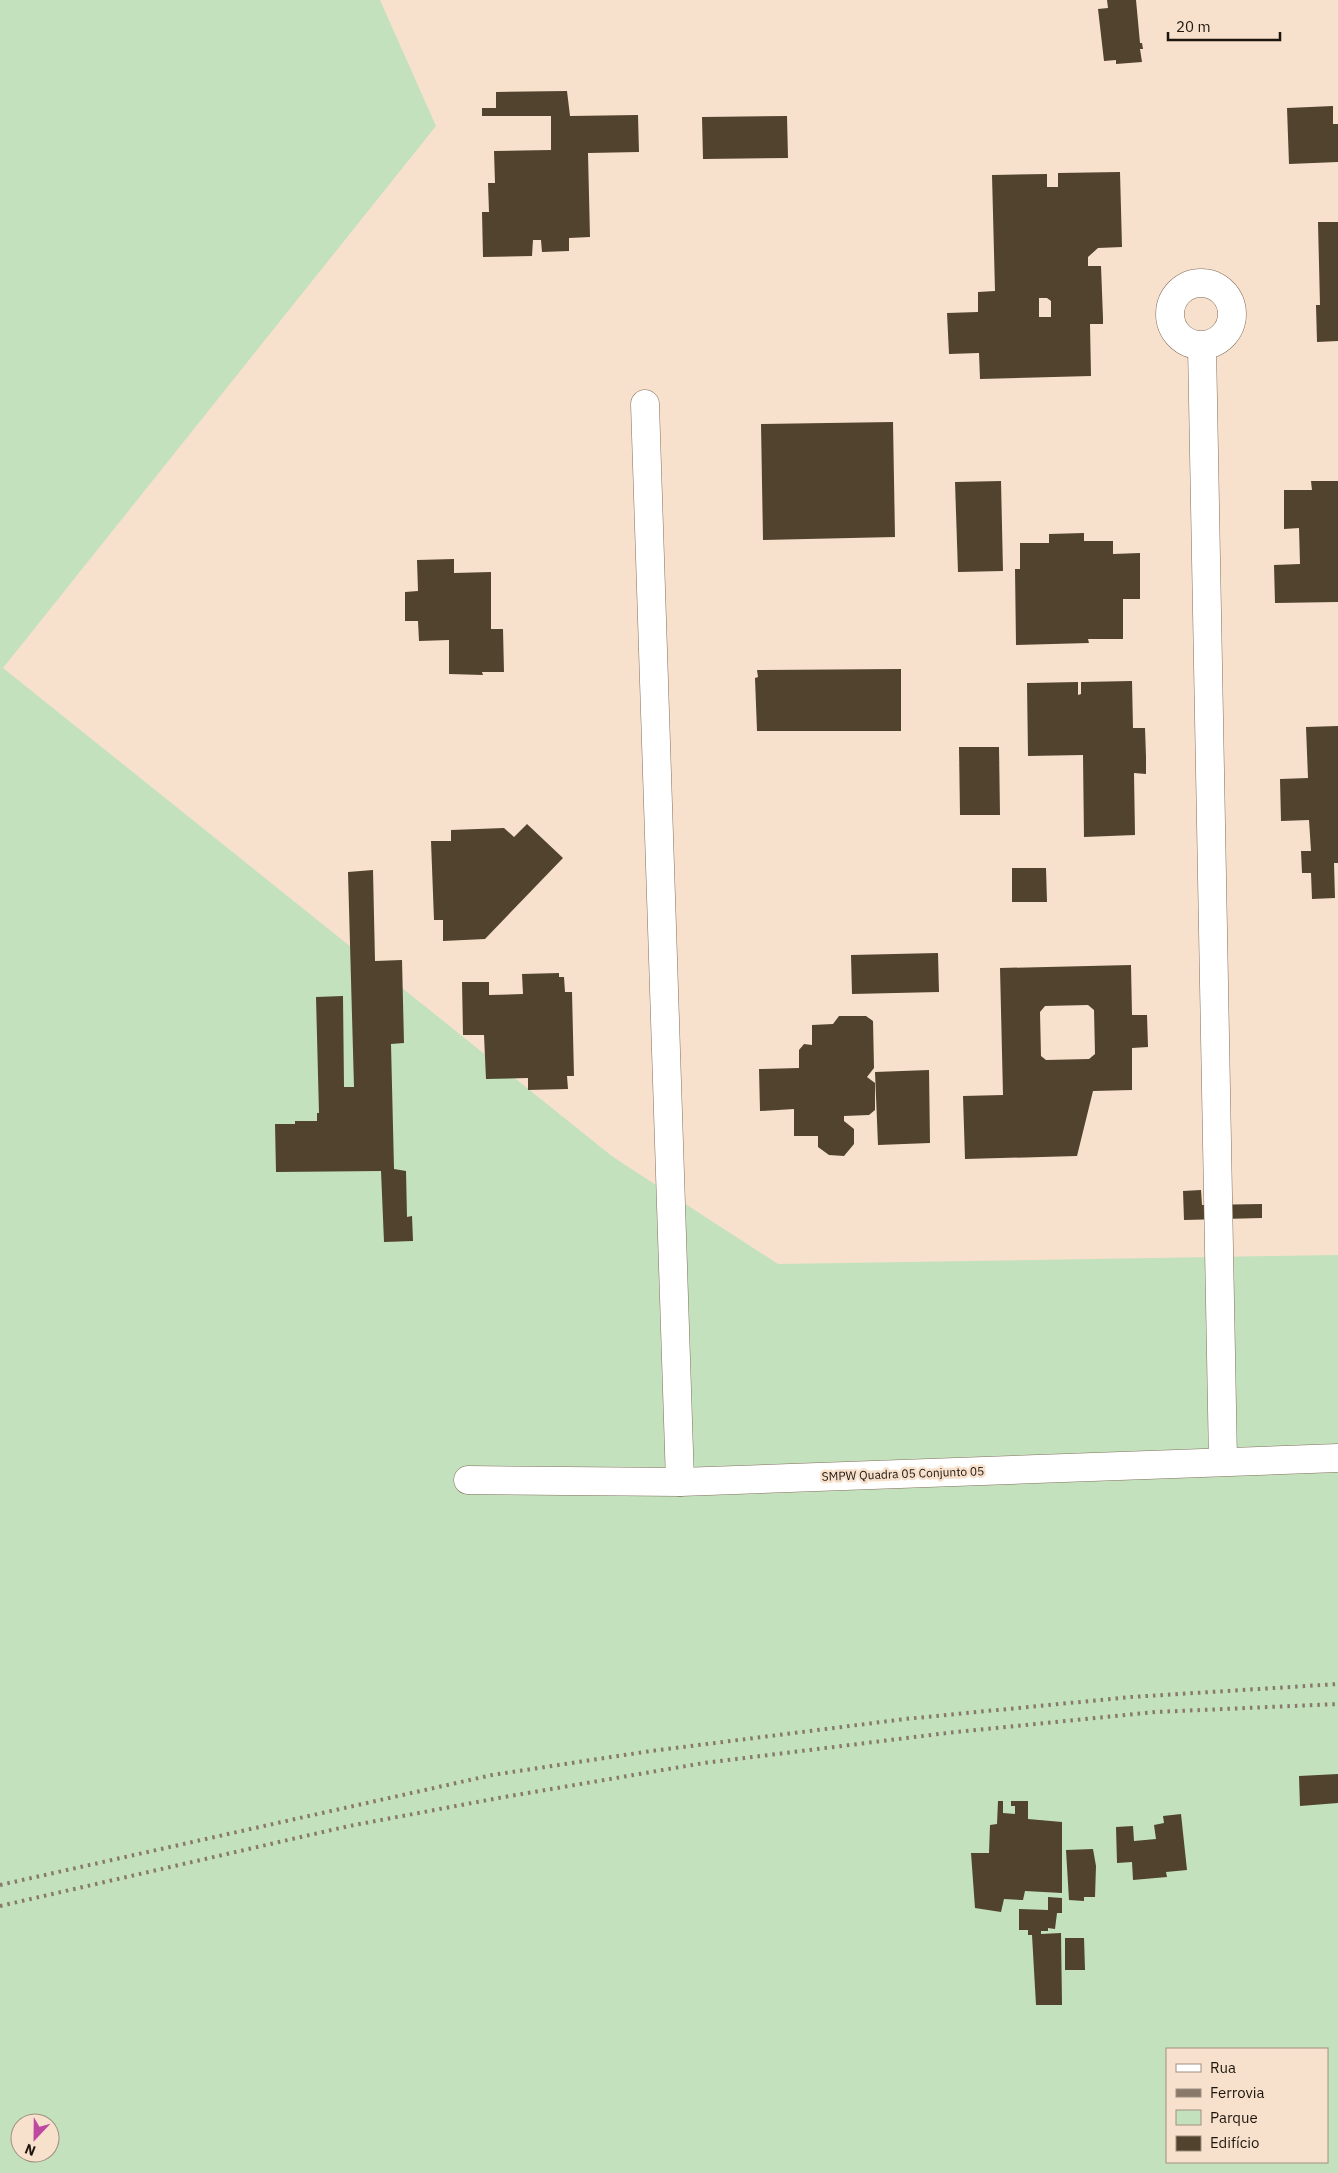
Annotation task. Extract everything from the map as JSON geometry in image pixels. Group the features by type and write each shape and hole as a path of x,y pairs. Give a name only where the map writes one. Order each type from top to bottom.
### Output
{"street":[{"path":"1199,274 1222,291 1230,302 1232,313 1230,326 1224,336 1214,343 1202,346 1190,344 1179,337 1172,327 1169,315 1171,303 1178,293 1199,274"},
{"path":"1202,346 1223,1461"},
{"path":"645,404 680,1482"},
{"name":"SMPW Quadra 05 Conjunto 05","path":"468,1480 680,1482 1338,1458"}],"green space":[{"path":"0,0 380,0 436,126 3,668 613,1157 778,1264 1338,1255 1338,2173 0,2173"}],"building":[{"path":"1107,0 1136,0 1140,43 1142,43 1143,49 1140,49 1142,62 1116,64 1116,60 1104,61 1098,9 1108,8"},
{"path":"567,91 570,116 638,115 639,152 588,153 590,237 569,238 569,251 542,252 541,240 533,240 532,256 483,257 482,212 489,212 488,183 495,183 494,151 551,150 551,116 482,116 482,108 496,108 496,92"},
{"path":"1333,106 1333,124 1338,124 1338,162 1289,164 1287,108"},
{"path":"787,116 788,158 703,159 702,117"},
{"path":"1120,172 1122,247 1098,248 1088,257 1088,266 1101,266 1103,318 1103,324 1090,324 1091,376 980,379 979,353 949,354 947,313 978,312 978,292 995,291 992,175 1047,174 1047,187 1058,187 1058,173","holes":["1039,298 1047,298 1051,301 1051,317 1039,317"]},
{"path":"1318,222 1338,222 1338,341 1317,342 1316,305 1320,305"},
{"path":"893,422 895,537 763,540 761,424"},
{"path":"1001,481 1003,571 958,572 955,482"},
{"path":"1311,481 1338,481 1338,602 1275,603 1274,565 1300,564 1299,528 1284,529 1284,490 1312,490"},
{"path":"1084,533 1084,541 1113,541 1113,554 1140,553 1140,599 1123,599 1123,639 1088,639 1089,643 1016,645 1015,569 1020,569 1020,543 1049,543 1049,534"},
{"path":"454,559 454,573 491,572 491,629 503,629 504,672 482,672 483,675 449,674 449,640 419,641 418,621 405,621 405,592 418,591 417,560"},
{"path":"901,669 901,731 757,731 755,678 758,677 757,670"},
{"path":"1132,681 1133,728 1145,728 1146,757 1146,774 1134,773 1135,835 1084,837 1083,755 1028,756 1027,683 1078,682 1078,695 1081,694 1081,682"},
{"path":"1338,726 1338,863 1334,863 1335,898 1312,899 1311,873 1302,873 1301,851 1311,851 1309,820 1281,821 1280,779 1308,778 1306,727"},
{"path":"959,747 999,747 1000,815 960,815"},
{"path":"527,824 563,858 485,939 443,941 443,920 434,920 431,841 451,841 451,830 504,828 514,837"},
{"path":"1012,868 1046,868 1047,902 1012,902"},
{"path":"373,870 375,961 402,960 404,1043 391,1044 394,1169 406,1171 407,1217 412,1216 413,1241 384,1242 381,1171 276,1172 275,1124 295,1124 295,1121 317,1121 317,1113 319,1113 316,997 343,996 344,1087 354,1087 348,872"},
{"path":"938,953 939,992 852,994 851,955"},
{"path":"1131,965 1132,1015 1147,1015 1148,1047 1132,1048 1132,1090 1093,1091 1077,1156 965,1159 963,1096 1003,1095 1000,968","holes":["1088,1005 1094,1010 1095,1054 1089,1059 1046,1060 1041,1056 1040,1012 1045,1006"]},
{"path":"559,973 559,977 564,977 565,992 572,992 574,1076 567,1076 568,1089 528,1090 528,1078 486,1079 484,1035 463,1035 462,982 489,982 489,995 523,994 522,974"},
{"path":"839,1016 866,1016 873,1021 874,1068 867,1077 875,1083 875,1110 869,1115 844,1116 844,1121 854,1129 854,1144 844,1156 829,1155 818,1147 818,1136 794,1136 794,1109 760,1111 759,1069 799,1068 799,1050 804,1044 812,1045 812,1025 833,1024"},
{"path":"929,1070 930,1143 878,1145 875,1072"},
{"path":"1201,1190 1202,1205 1262,1204 1262,1218 1184,1220 1183,1191"},
{"path":"1338,1774 1338,1803 1300,1806 1299,1776"},
{"path":"998,1801 1003,1801 1003,1813 1015,1814 1015,1806 1011,1806 1011,1801 1028,1801 1028,1819 1062,1822 1062,1893 1025,1891 1023,1900 1004,1899 1001,1912 975,1908 971,1853 989,1853 990,1825 997,1824"},
{"path":"1181,1814 1187,1870 1166,1872 1167,1877 1133,1880 1132,1862 1117,1863 1116,1827 1133,1826 1134,1841 1156,1839 1154,1825 1164,1823 1163,1816"},
{"path":"1093,1849 1096,1866 1095,1897 1084,1897 1084,1901 1069,1900 1066,1850"},
{"path":"1048,1897 1062,1898 1062,1913 1057,1913 1055,1929 1048,1928 1048,1931 1041,1931 1041,1934 1061,1933 1062,2005 1036,2005 1032,1935 1028,1935 1028,1930 1019,1930 1019,1909 1048,1910"},
{"path":"1065,1938 1084,1938 1085,1970 1065,1970"}],"railway":[{"path":"0,1885 492,1775 651,1751 905,1719 1131,1697 1338,1684"},
{"path":"0,1906 349,1826 704,1763 947,1733 1155,1712 1338,1704"}]}
